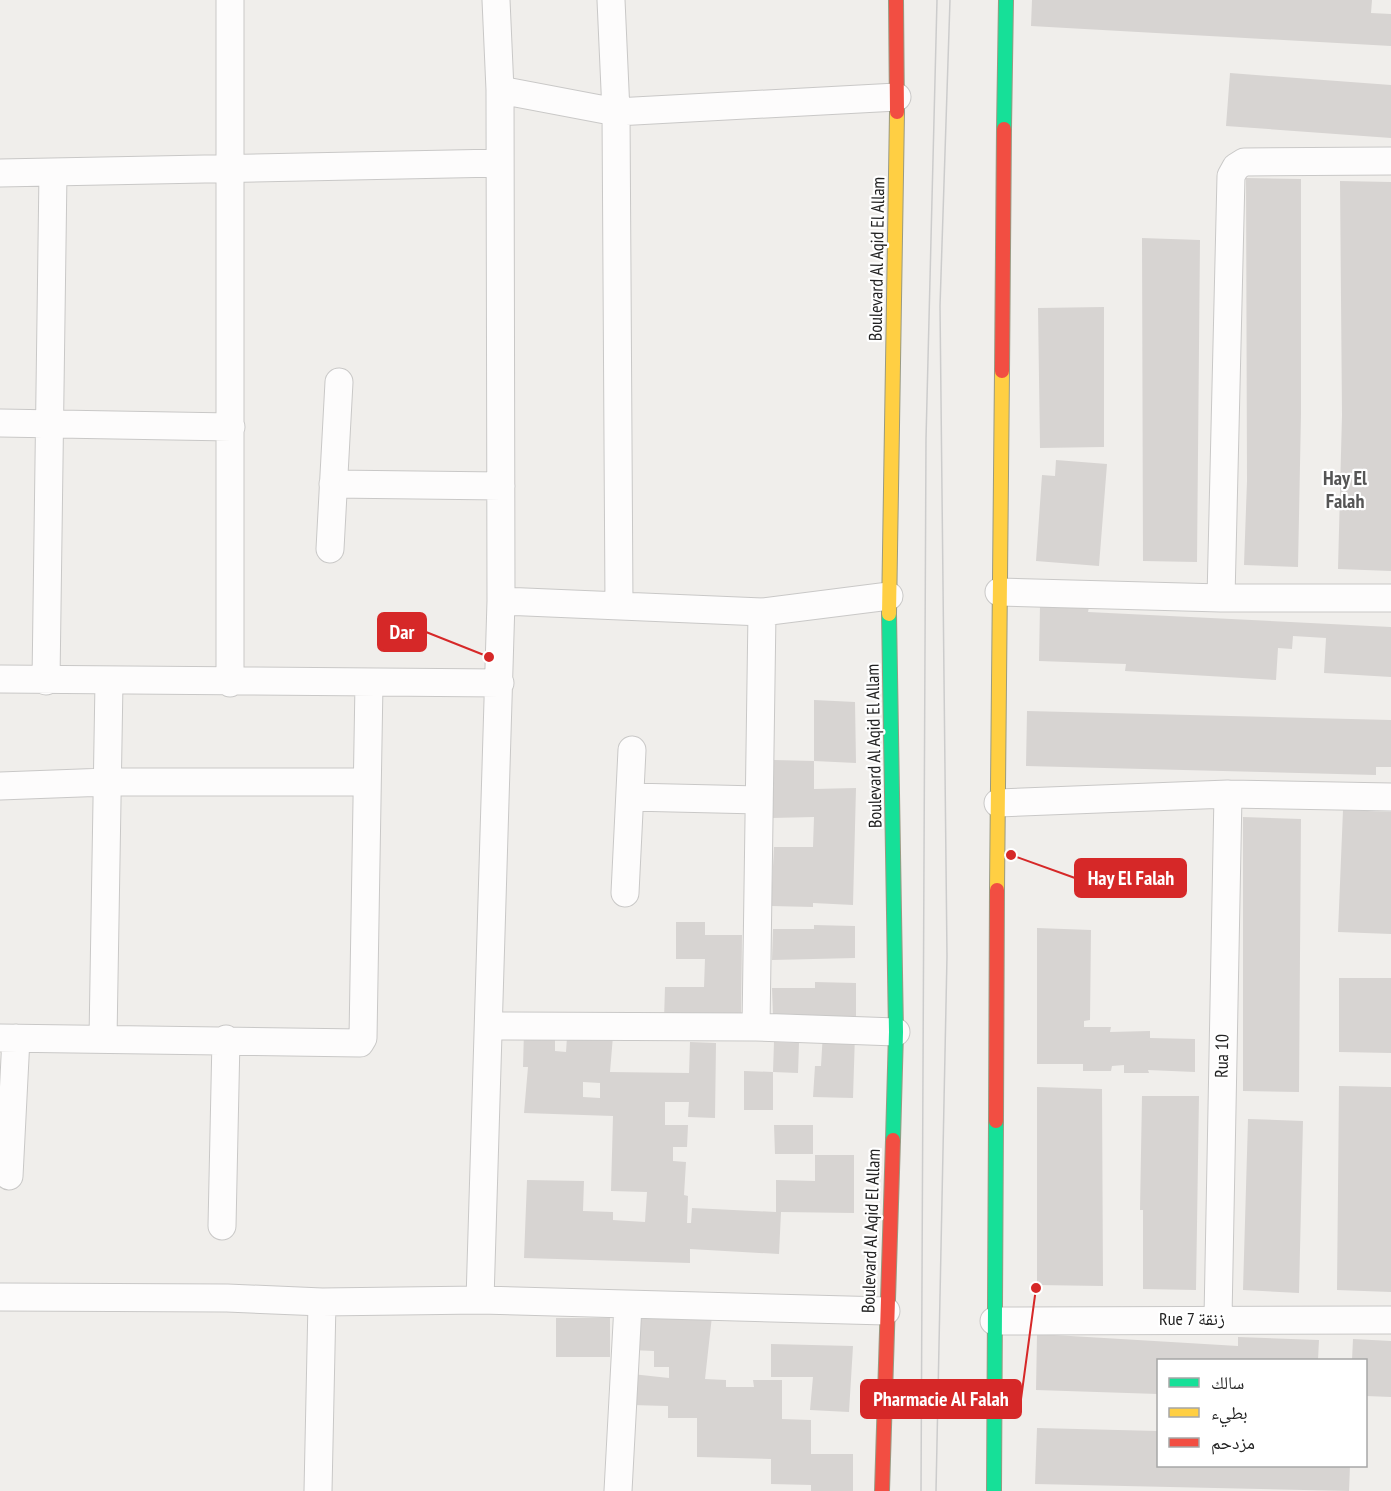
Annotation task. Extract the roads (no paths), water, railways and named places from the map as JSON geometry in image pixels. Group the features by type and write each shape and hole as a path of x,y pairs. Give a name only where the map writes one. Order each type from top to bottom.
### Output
{"main road":[{"name":"Boulevard Al Aqid El Allam","path":"882,1491 896,1032 889,596 897,97 896,0"},
{"path":"994,1491 999,592 1006,0"}],"street":[{"path":"230,0 230,683"},
{"path":"480,1300 500,683 500,90 496,0"},
{"path":"611,0 616,112 619,605"},
{"path":"500,90 616,112 897,97"},
{"path":"1221,598 1231,176 1236,167 1244,162 1391,161"},
{"path":"0,173 500,164"},
{"path":"46,681 53,172"},
{"path":"330,549 339,382"},
{"path":"0,423 231,427"},
{"path":"333,484 501,486"},
{"path":"999,592 1221,598 1391,598"},
{"path":"501,601 762,612 889,596"},
{"path":"756,1027 762,612"},
{"path":"0,679 230,683 500,683"},
{"path":"103,1039 110,682"},
{"path":"9,1176 8,1038 226,1039 354,1045 362,1040 369,683"},
{"path":"625,892 632,750"},
{"path":"0,786 107,782 367,782"},
{"path":"998,803 1228,794 1391,797"},
{"name":"Rua 10","path":"1218,1318 1228,794"},
{"path":"630,797 759,800"},
{"path":"489,1026 756,1027 896,1032"},
{"path":"222,1226 226,1039"},
{"path":"0,1297 227,1298 322,1302 480,1300 886,1311"},
{"path":"318,1491 322,1302"},
{"path":"618,1491 628,1305"},
{"name":"Rue 7 زنقة","path":"994,1321 1218,1318 1391,1320"}],"tram line":[{"path":"921,1491 926,439 937,0"},
{"path":"936,1491 947,956 940,306 950,0"}],"place":[{"name":"Dar","path":"489,657"},
{"name":"Hay El Falah","path":"1011,855"},
{"name":"Pharmacie Al Falah","path":"1036,1288"}],"district":[{"name":"Hay El Falah","path":"1345,490"}]}
